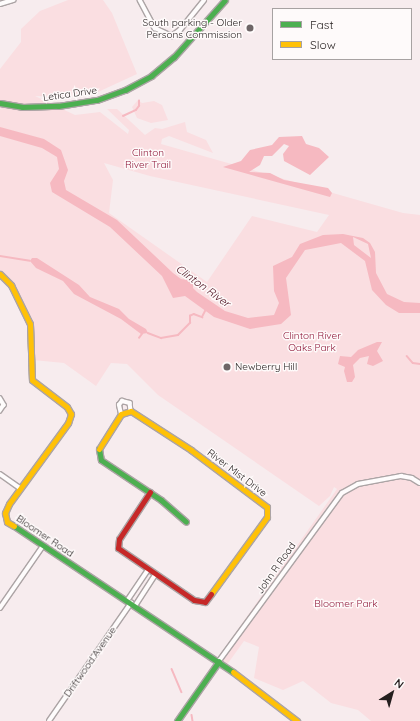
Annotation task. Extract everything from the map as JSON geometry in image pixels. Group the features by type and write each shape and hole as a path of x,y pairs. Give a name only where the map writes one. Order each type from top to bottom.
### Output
{"street":[{"path":"0,4 13,0"},
{"path":"140,0 155,28 172,36 180,30 204,0"},
{"name":"Letica Drive","path":"0,102 22,107 58,106 97,100 125,90 151,76 174,57 225,0"},
{"name":"Bloomer Road","path":"0,274 11,286 30,324 32,380 67,407 71,414 68,423 5,510 6,519 12,526 219,661 297,721"},
{"path":"0,398 4,405 0,412"},
{"name":"River Mist Drive","path":"122,401 130,403 131,411 200,456 261,502 268,511 267,518 207,601 198,602 155,575 122,553 117,544 150,492 101,460 98,455 99,446 121,414 119,405 122,401"},
{"path":"121,414 131,411"},
{"path":"0,474 20,488"},
{"name":"John R Road","path":"177,721 342,493 358,484 401,476 412,478 420,483"},
{"path":"150,492 186,522"},
{"path":"0,608 43,546"},
{"path":"131,603 148,570"},
{"path":"131,603 155,575"},
{"name":"Driftwood Avenue","path":"49,721 131,603"}],"green space":[{"path":"68,0 103,0 112,13 137,74 98,92 63,97 35,96 75,115 100,112 128,134 129,130 107,109 117,109 145,135 155,128 162,129 185,122 187,132 206,140 213,153 169,136 162,139 161,144 403,213 420,215 420,721 371,721 358,710 331,703 303,681 283,690 254,678 259,647 244,641 226,666 217,659 337,489 334,487 330,496 319,506 158,395 127,364 111,363 96,386 64,363 33,360 32,333 15,291 0,274 0,109 4,110 0,108 0,69 21,42 21,29 40,11","holes":["104,163 150,176 329,215 317,232 252,216 207,282 109,213 113,180"]},
{"path":"138,100 142,103 154,101 162,105 168,120 151,123 137,118 132,107"}],"shaded area":[{"path":"0,127 44,139 61,150 68,170 64,181 66,190 117,220 173,273 181,279 193,281 193,288 197,292 225,311 248,318 274,315 279,303 274,291 273,266 292,257 300,244 323,235 343,234 363,238 370,243 375,252 376,273 387,294 404,302 420,303 420,313 399,313 386,305 372,290 365,261 341,243 305,250 286,278 291,315 281,324 250,329 214,317 185,296 173,298 162,276 110,227 52,192 50,183 59,169 57,157 42,148 0,136","holes":["353,237 368,244 371,258 354,245"]},
{"path":"302,136 306,144 319,148 329,157 310,175 284,161 283,154 289,146 284,144 272,156 264,156 260,165 249,172 270,173 284,180 328,188 332,193 330,197 223,167 241,161 250,150 272,145 279,137"},
{"path":"32,258 37,258 79,285 90,297 119,309 129,319 146,329 148,333 141,334 121,319 74,294 63,281 36,268 30,261"},
{"path":"377,342 382,342 377,351 383,361 373,366 367,364 369,356 360,358 353,365 355,377 352,382 347,382 344,371 345,367 338,364 340,356 351,357 358,350"}],"waterway":[{"path":"123,116 136,110 139,106 139,101"},
{"path":"0,256 30,261"},
{"path":"148,333 161,338 178,335 190,323 190,316 194,314 202,317 205,311"},
{"path":"139,338 142,334"},
{"path":"407,356 413,363 420,364"},
{"path":"172,669 182,692"},
{"path":"192,715 193,721"}],"traffic: fast":[{"path":"0,103 22,107 58,106 97,100 125,90 151,76 174,57 225,0"},
{"path":"99,449 101,460 161,500 186,522"},
{"path":"14,526 233,672"},
{"path":"177,721 219,661"}],"traffic: slow":[{"path":"0,274 11,285 30,324 32,380 67,407 71,414 68,423 9,504 5,513 7,522 14,526"},
{"path":"99,449 121,414 131,411 191,450 267,507 267,517 211,594"},
{"path":"233,672 297,721"}],"traffic: jam":[{"path":"150,492 119,539 118,548 194,600 205,602 211,594"}],"place":[{"name":"South parking - Older Persons Commission","path":"250,28"},
{"name":"Newberry Hill","path":"227,367"}],"park label":[{"name":"Clinton River Trail","path":"148,158"},
{"name":"Clinton River Oaks Park","path":"312,340"},
{"name":"Bloomer Park","path":"346,604"}],"water label":[{"name":"Clinton River","path":"203,286"}]}
